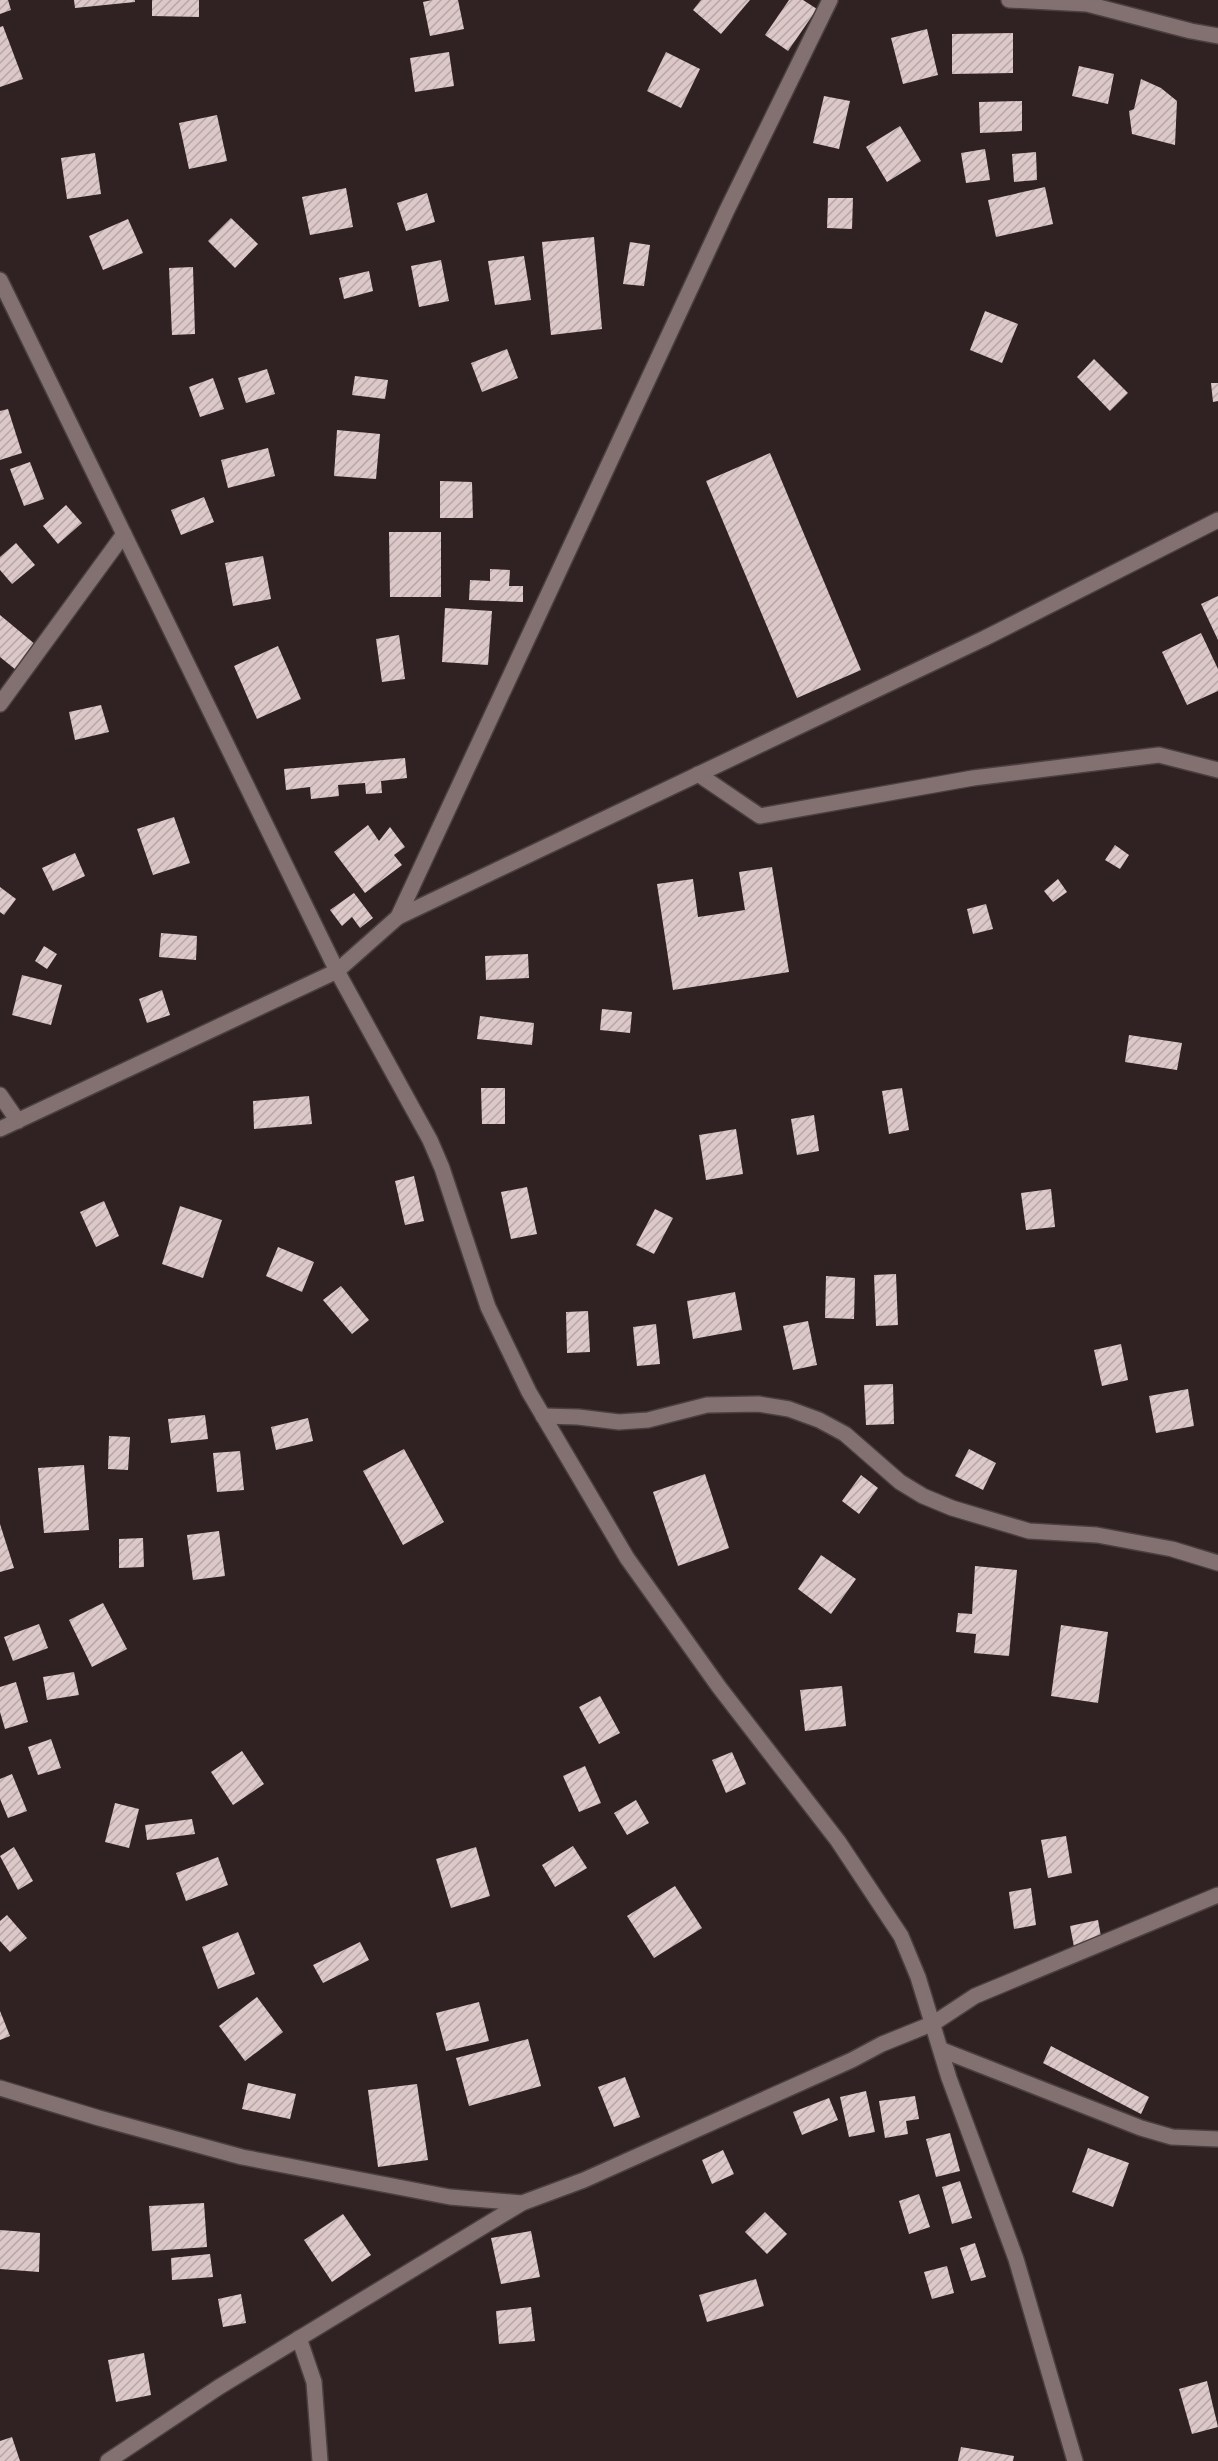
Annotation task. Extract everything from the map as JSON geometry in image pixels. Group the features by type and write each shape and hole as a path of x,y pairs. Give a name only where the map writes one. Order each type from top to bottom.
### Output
{"street":[{"path":"398,917 722,221 830,0"},
{"path":"1009,0 1086,4 1191,32 1218,36"},
{"path":"0,280 337,971 430,1140 442,1168 488,1307 543,1416 627,1558 719,1687 838,1841 894,1926 918,1977 949,2078 1016,2259 1075,2461"},
{"path":"0,1130 337,971 398,917 984,638 1218,520"},
{"path":"0,704 124,534"},
{"path":"698,774 760,816 973,778 1159,755 1218,770"},
{"path":"0,1095 18,1121"},
{"path":"543,1416 619,1422 648,1420 707,1405 758,1404 789,1408 845,1434 900,1482 923,1496 952,1508 1029,1531 1097,1535 1172,1549 1218,1563"},
{"path":"108,2461 219,2387 522,2203 584,2180 852,2060 882,2044 934,2024 975,1996 997,1986 1218,1895"},
{"path":"942,2050 1141,2128 1172,2137 1218,2139"},
{"path":"0,2088 242,2157 450,2197 522,2203"},
{"path":"299,2338 314,2382 320,2461"}],"building":[{"path":"0,0 8,0 11,10 0,14"},
{"path":"74,0 135,0 135,2 75,8"},
{"path":"152,0 199,0 199,17 152,16"},
{"path":"458,0 464,29 430,36 423,2"},
{"path":"701,0 750,0 721,34 693,10"},
{"path":"789,0 803,0 817,9 788,51 765,35"},
{"path":"3,26 23,79 0,87 0,27"},
{"path":"927,29 938,75 903,84 891,38"},
{"path":"1013,33 1013,73 952,74 952,34"},
{"path":"449,52 454,86 415,92 410,58"},
{"path":"666,52 700,69 681,108 647,91"},
{"path":"1079,66 1114,74 1108,104 1072,96"},
{"path":"1141,79 1161,88 1177,101 1175,145 1132,134 1129,111 1134,109"},
{"path":"824,96 850,101 839,149 813,143"},
{"path":"1022,101 1022,131 980,133 979,102"},
{"path":"217,115 227,161 189,169 179,123"},
{"path":"900,126 921,161 887,182 866,147"},
{"path":"985,149 990,180 966,183 961,153"},
{"path":"1036,152 1037,180 1014,182 1012,154"},
{"path":"95,153 101,194 67,199 61,158"},
{"path":"1045,187 1053,224 996,237 988,200"},
{"path":"346,188 353,227 310,235 302,197"},
{"path":"427,193 435,222 406,231 397,203"},
{"path":"828,198 853,198 852,229 827,228"},
{"path":"231,218 258,244 235,268 208,241"},
{"path":"128,219 143,253 103,270 89,236"},
{"path":"594,237 602,329 551,335 542,242"},
{"path":"630,242 650,245 644,286 623,284"},
{"path":"524,256 531,300 495,305 488,261"},
{"path":"441,260 449,301 419,307 411,266"},
{"path":"193,267 195,334 172,335 169,268"},
{"path":"369,271 373,291 344,299 339,278"},
{"path":"985,311 1018,324 1002,363 970,350"},
{"path":"507,349 518,378 482,392 471,363"},
{"path":"1094,359 1128,393 1110,411 1077,377"},
{"path":"267,369 275,394 246,403 238,378"},
{"path":"355,376 388,380 385,399 352,395"},
{"path":"213,378 224,409 200,417 189,387"},
{"path":"1211,383 1218,383 1218,401 1213,402"},
{"path":"8,409 22,453 0,460 0,411"},
{"path":"337,430 380,434 376,479 334,476"},
{"path":"268,448 275,476 228,488 221,460"},
{"path":"770,453 861,670 797,698 706,481"},
{"path":"30,462 44,499 24,506 10,469"},
{"path":"440,481 472,482 473,518 440,518"},
{"path":"204,497 214,522 181,535 171,510"},
{"path":"66,505 82,523 58,544 43,526"},
{"path":"389,532 441,532 441,597 390,597"},
{"path":"16,543 35,565 12,584 0,570 0,557"},
{"path":"263,556 271,599 233,606 225,563"},
{"path":"490,569 510,570 509,586 523,586 523,602 469,600 470,580 490,581"},
{"path":"1218,596 1218,640 1201,604"},
{"path":"445,608 492,611 488,665 442,662"},
{"path":"0,615 36,645 16,670 0,657"},
{"path":"1201,633 1218,669 1218,691 1187,705 1162,652"},
{"path":"399,635 405,679 382,682 376,639"},
{"path":"278,646 301,699 257,719 234,666"},
{"path":"101,705 109,732 75,740 69,712"},
{"path":"405,758 407,778 381,781 382,793 366,794 365,783 338,785 339,796 311,799 310,787 286,790 284,769"},
{"path":"174,817 190,863 153,875 137,829"},
{"path":"368,825 379,841 390,827 405,847 394,855 402,865 365,893 334,852"},
{"path":"1115,845 1129,855 1120,869 1105,860"},
{"path":"75,853 85,876 53,891 42,868"},
{"path":"772,867 789,972 673,990 657,884 693,879 698,917 745,910 739,872"},
{"path":"1058,879 1067,892 1053,902 1044,891"},
{"path":"0,887 16,899 4,915 0,912"},
{"path":"354,893 373,918 360,928 352,917 342,926 330,910"},
{"path":"986,904 993,929 973,934 967,909"},
{"path":"161,933 197,936 196,960 159,957"},
{"path":"44,946 57,954 47,969 35,961"},
{"path":"528,954 529,978 486,980 485,956"},
{"path":"22,975 62,985 51,1025 12,1015"},
{"path":"162,990 170,1015 147,1023 139,999"},
{"path":"602,1009 632,1012 630,1033 600,1030"},
{"path":"480,1016 534,1023 532,1045 477,1039"},
{"path":"1129,1035 1182,1043 1177,1070 1125,1062"},
{"path":"481,1088 505,1088 505,1124 482,1124"},
{"path":"902,1088 909,1130 889,1134 882,1091"},
{"path":"309,1096 312,1124 254,1129 253,1101"},
{"path":"814,1115 819,1151 797,1155 791,1119"},
{"path":"736,1129 743,1174 706,1180 699,1135"},
{"path":"414,1176 424,1221 405,1225 395,1181"},
{"path":"527,1187 537,1234 511,1239 501,1192"},
{"path":"1051,1189 1055,1227 1026,1230 1021,1193"},
{"path":"104,1201 119,1236 96,1247 80,1212"},
{"path":"180,1206 222,1220 203,1278 162,1264"},
{"path":"655,1209 673,1218 654,1254 636,1245"},
{"path":"278,1247 314,1262 302,1292 266,1276"},
{"path":"896,1274 898,1325 876,1326 874,1275"},
{"path":"826,1276 855,1278 854,1319 825,1318"},
{"path":"341,1286 369,1320 352,1334 323,1300"},
{"path":"735,1292 742,1330 693,1339 687,1301"},
{"path":"588,1311 590,1352 567,1353 566,1312"},
{"path":"808,1321 817,1365 793,1370 783,1326"},
{"path":"656,1324 660,1364 637,1366 633,1327"},
{"path":"1121,1344 1128,1380 1102,1386 1094,1350"},
{"path":"893,1384 894,1424 866,1425 864,1385"},
{"path":"1188,1389 1194,1426 1156,1433 1149,1396"},
{"path":"205,1415 208,1439 171,1443 168,1419"},
{"path":"308,1418 313,1441 276,1450 271,1427"},
{"path":"109,1436 130,1437 128,1470 108,1469"},
{"path":"404,1449 444,1522 403,1545 363,1471"},
{"path":"969,1449 996,1463 983,1490 955,1476"},
{"path":"240,1451 244,1490 217,1492 213,1453"},
{"path":"84,1465 89,1530 44,1533 38,1468"},
{"path":"705,1474 729,1548 678,1566 653,1492"},
{"path":"861,1475 878,1488 859,1514 842,1501"},
{"path":"0,1524 14,1568 0,1572"},
{"path":"219,1531 225,1576 193,1580 187,1535"},
{"path":"143,1538 144,1567 119,1568 119,1539"},
{"path":"821,1555 856,1579 831,1614 798,1589"},
{"path":"975,1566 1017,1570 1009,1656 974,1653 976,1634 956,1632 958,1613 972,1614"},
{"path":"103,1603 127,1649 92,1667 69,1620"},
{"path":"39,1624 48,1648 13,1661 4,1637"},
{"path":"1061,1625 1108,1632 1098,1703 1051,1696"},
{"path":"74,1672 79,1695 47,1700 43,1677"},
{"path":"16,1682 28,1722 5,1729 0,1712 0,1687"},
{"path":"842,1686 846,1726 805,1731 800,1690"},
{"path":"600,1696 620,1733 599,1744 579,1707"},
{"path":"51,1739 61,1768 38,1775 28,1747"},
{"path":"242,1751 264,1784 233,1805 211,1772"},
{"path":"732,1752 746,1784 726,1793 712,1760"},
{"path":"585,1766 601,1803 579,1812 563,1776"},
{"path":"12,1774 27,1811 8,1818 0,1799 0,1779"},
{"path":"636,1800 649,1823 627,1835 614,1813"},
{"path":"115,1803 139,1809 129,1848 105,1842"},
{"path":"192,1819 195,1834 147,1840 145,1825"},
{"path":"1066,1836 1072,1873 1048,1878 1041,1840"},
{"path":"573,1846 587,1868 555,1887 542,1865"},
{"path":"14,1847 33,1881 18,1890 0,1856"},
{"path":"476,1847 490,1896 451,1908 436,1859"},
{"path":"218,1857 228,1885 186,1901 176,1873"},
{"path":"675,1886 702,1928 654,1958 627,1916"},
{"path":"1031,1888 1036,1925 1014,1929 1009,1892"},
{"path":"7,1915 27,1938 10,1952 0,1941 0,1921"},
{"path":"1098,1920 1102,1942 1074,1947 1070,1926"},
{"path":"238,1932 255,1974 218,1989 202,1947"},
{"path":"360,1942 369,1960 323,1983 313,1965"},
{"path":"257,1997 283,2032 245,2061 219,2026"},
{"path":"479,2002 489,2041 446,2051 436,2013"},
{"path":"0,2011 10,2036 0,2040"},
{"path":"528,2039 541,2086 469,2106 456,2058"},
{"path":"1051,2046 1149,2097 1141,2114 1043,2063"},
{"path":"625,2077 640,2117 614,2127 598,2087"},
{"path":"248,2083 296,2094 290,2119 242,2109"},
{"path":"417,2084 428,2160 378,2167 368,2090"},
{"path":"866,2091 875,2132 849,2137 840,2097"},
{"path":"915,2096 919,2119 906,2121 908,2134 885,2138 879,2101"},
{"path":"829,2098 838,2120 802,2135 793,2112"},
{"path":"950,2133 960,2171 936,2177 926,2139"},
{"path":"1088,2148 1129,2163 1113,2207 1072,2192"},
{"path":"723,2150 734,2174 712,2184 702,2160"},
{"path":"960,2181 972,2218 952,2224 942,2187"},
{"path":"919,2194 930,2227 909,2234 899,2201"},
{"path":"204,2203 207,2247 152,2251 149,2206"},
{"path":"765,2212 787,2234 767,2254 745,2232"},
{"path":"343,2214 371,2255 332,2282 304,2240"},
{"path":"0,2230 40,2233 39,2272 0,2269"},
{"path":"531,2231 540,2277 501,2284 491,2238"},
{"path":"975,2243 986,2277 971,2281 960,2248"},
{"path":"210,2254 213,2277 172,2280 171,2258"},
{"path":"947,2266 954,2293 932,2299 924,2272"},
{"path":"756,2279 764,2306 707,2322 699,2295"},
{"path":"241,2294 246,2323 223,2327 218,2299"},
{"path":"531,2307 535,2341 499,2344 496,2311"},
{"path":"144,2353 151,2395 116,2402 108,2360"},
{"path":"1207,2381 1218,2427 1192,2434 1179,2389"},
{"path":"12,2437 20,2461 0,2461 0,2441"},
{"path":"961,2447 1014,2456 1013,2461 958,2461"}]}
